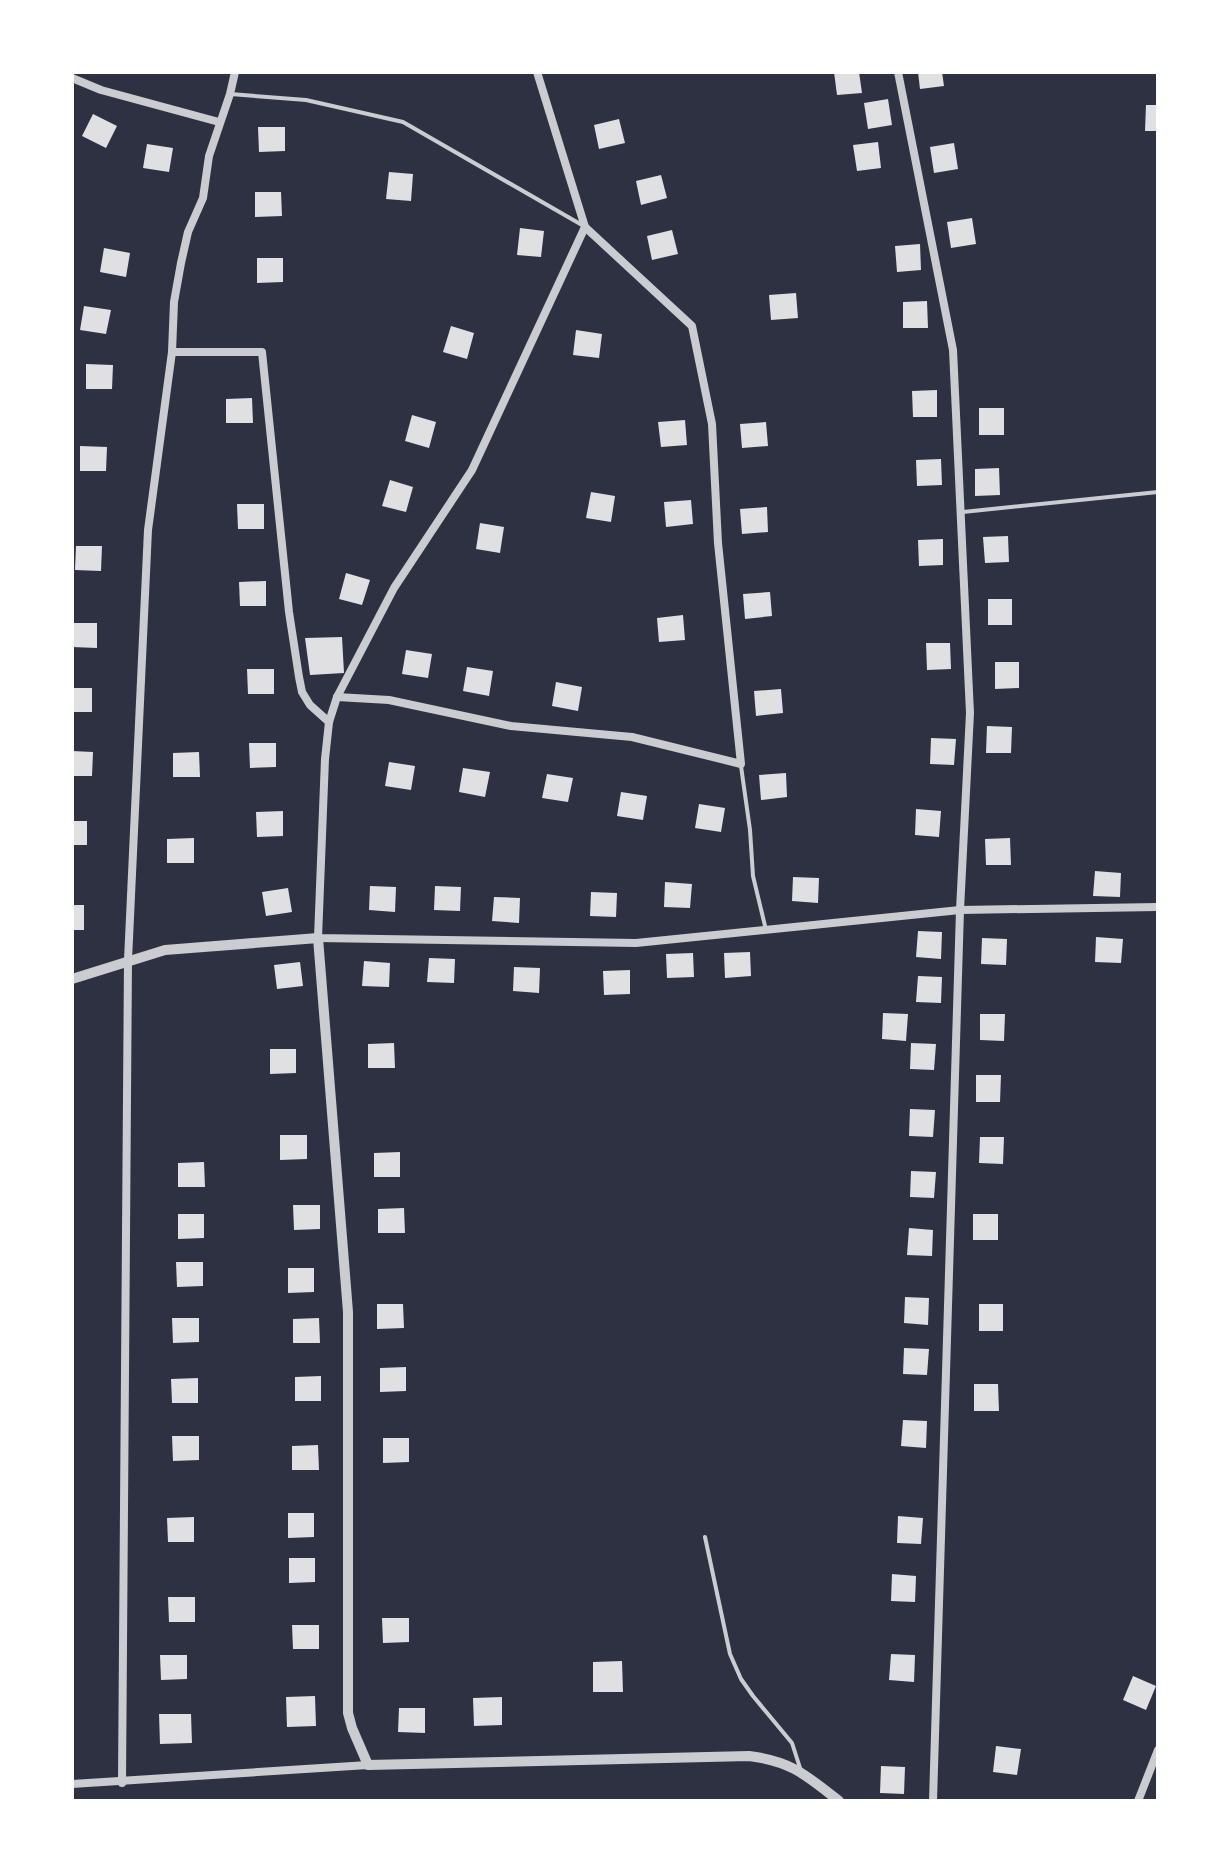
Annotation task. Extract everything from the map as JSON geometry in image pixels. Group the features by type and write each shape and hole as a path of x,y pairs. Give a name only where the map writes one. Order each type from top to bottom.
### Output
{"street":[{"path":"122,1783 128,960 148,530 181,263 188,232 203,198 209,156 235,72"},
{"path":"337,697 389,700 511,726 632,737 741,764 718,543 712,424 692,326 585,227 537,72"},
{"path":"898,72 953,350 970,713 960,910 933,1801"},
{"path":"72,78 101,90 219,122"},
{"path":"368,1765 348,1713 348,1312 318,938 329,722 337,697 394,588 472,470 585,227"},
{"path":"172,352 262,352 289,612 299,677 302,692 310,705 329,722"},
{"path":"72,979 165,950 318,938 636,943 960,910 1158,907"},
{"path":"1138,1801 1158,1750"},
{"path":"72,1784 368,1765 749,1756 777,1760 802,1773 839,1801"}],"lane":[{"path":"230,94 306,100 403,122 585,227"},
{"path":"960,512 1158,492"},
{"path":"741,764 753,876 766,930"},
{"path":"705,1537 730,1654 741,1679 792,1743 802,1773"}],"building":[{"path":"834,72 859,72 862,93 837,95"},
{"path":"918,72 942,72 944,86 920,89"},
{"path":"888,99 892,125 868,129 864,103"},
{"path":"1146,105 1158,105 1158,131 1145,131"},
{"path":"93,114 117,126 106,148 82,136"},
{"path":"619,119 625,143 599,149 594,125"},
{"path":"258,127 285,127 285,151 259,152"},
{"path":"878,142 881,168 857,171 853,145"},
{"path":"954,143 958,169 934,173 930,147"},
{"path":"147,144 173,148 169,172 143,168"},
{"path":"389,172 413,174 411,201 386,199"},
{"path":"661,175 667,198 641,205 636,181"},
{"path":"255,192 281,192 282,216 255,217"},
{"path":"972,218 976,244 951,248 947,222"},
{"path":"520,228 544,231 541,257 517,255"},
{"path":"672,230 678,254 652,260 647,236"},
{"path":"920,244 921,270 897,272 895,246"},
{"path":"104,248 130,253 126,277 100,272"},
{"path":"257,258 283,258 283,282 257,283"},
{"path":"796,293 798,318 771,320 769,295"},
{"path":"927,301 928,328 903,328 903,302"},
{"path":"84,306 111,310 106,334 80,330"},
{"path":"451,326 474,333 467,359 443,352"},
{"path":"576,330 602,334 599,358 573,355"},
{"path":"86,364 113,365 112,389 86,389"},
{"path":"937,390 937,417 913,417 912,391"},
{"path":"252,398 253,423 226,423 226,399"},
{"path":"979,408 1004,408 1004,435 979,435"},
{"path":"412,415 436,422 429,448 405,441"},
{"path":"685,420 687,445 661,447 658,422"},
{"path":"766,422 768,446 742,448 740,424"},
{"path":"80,446 107,447 106,471 80,471"},
{"path":"941,459 942,485 917,486 916,460"},
{"path":"999,468 1000,495 975,496 975,469"},
{"path":"390,480 413,487 406,512 382,506"},
{"path":"591,492 615,496 611,522 586,518"},
{"path":"691,500 693,524 666,527 664,502"},
{"path":"237,504 264,504 264,529 238,529"},
{"path":"767,507 768,532 742,534 740,509"},
{"path":"480,523 504,527 500,553 476,549"},
{"path":"1008,536 1009,562 985,563 983,537"},
{"path":"943,539 943,565 919,566 918,540"},
{"path":"76,546 102,546 101,571 75,570"},
{"path":"346,573 370,580 362,605 339,599"},
{"path":"266,581 266,606 240,606 239,582"},
{"path":"770,592 772,616 745,619 743,594"},
{"path":"988,599 1012,599 1012,625 988,625"},
{"path":"683,615 685,640 659,642 657,618"},
{"path":"72,623 97,623 97,648 72,647"},
{"path":"342,637 344,673 310,675 305,638"},
{"path":"926,643 950,643 951,669 927,670"},
{"path":"406,650 432,654 428,678 402,674"},
{"path":"995,662 1019,662 1019,688 995,689"},
{"path":"467,667 493,671 489,696 463,691"},
{"path":"247,669 274,669 274,694 248,694"},
{"path":"556,682 582,687 578,711 552,706"},
{"path":"72,688 92,688 92,712 72,712"},
{"path":"781,689 783,713 756,716 754,691"},
{"path":"987,726 1012,727 1011,753 986,753"},
{"path":"931,738 956,739 954,765 930,764"},
{"path":"249,743 276,743 276,767 250,768"},
{"path":"72,751 93,752 92,776 72,776"},
{"path":"199,752 200,777 173,777 173,753"},
{"path":"389,762 415,766 411,790 385,786"},
{"path":"463,768 490,772 485,797 459,792"},
{"path":"786,773 787,797 761,800 759,775"},
{"path":"547,774 573,778 568,802 542,798"},
{"path":"621,792 647,796 643,820 617,816"},
{"path":"699,804 725,808 721,832 695,828"},
{"path":"916,809 941,811 939,837 915,835"},
{"path":"283,811 283,836 257,837 256,812"},
{"path":"72,821 87,821 87,845 72,845"},
{"path":"194,838 194,863 167,863 167,839"},
{"path":"1010,838 1011,865 986,865 985,839"},
{"path":"1095,871 1121,873 1120,897 1093,896"},
{"path":"793,877 819,878 818,903 792,901"},
{"path":"665,882 692,884 690,908 664,907"},
{"path":"370,886 396,887 395,912 369,910"},
{"path":"435,886 461,887 460,911 434,910"},
{"path":"288,888 292,912 266,916 262,892"},
{"path":"591,892 617,893 616,917 590,916"},
{"path":"494,897 520,898 519,923 492,921"},
{"path":"72,905 84,905 84,930 72,930"},
{"path":"918,931 942,932 941,959 916,957"},
{"path":"1096,937 1123,939 1121,963 1095,962"},
{"path":"982,938 1007,939 1006,965 981,964"},
{"path":"750,952 751,976 725,978 724,953"},
{"path":"693,953 694,977 667,978 666,954"},
{"path":"429,958 455,959 454,983 427,982"},
{"path":"364,961 390,963 389,987 362,986"},
{"path":"300,962 303,986 277,989 274,965"},
{"path":"514,967 540,968 539,993 513,991"},
{"path":"630,970 630,994 604,995 603,971"},
{"path":"918,976 942,977 941,1003 916,1002"},
{"path":"883,1013 908,1014 906,1041 882,1039"},
{"path":"980,1014 1005,1014 1004,1041 980,1040"},
{"path":"394,1043 395,1068 368,1068 368,1044"},
{"path":"911,1043 936,1044 934,1070 910,1069"},
{"path":"270,1049 296,1049 296,1073 270,1074"},
{"path":"976,1075 1001,1075 1000,1102 976,1102"},
{"path":"910,1109 935,1110 933,1137 909,1136"},
{"path":"280,1135 307,1135 307,1159 280,1160"},
{"path":"980,1137 1004,1137 1003,1164 979,1163"},
{"path":"400,1152 400,1177 374,1177 374,1153"},
{"path":"204,1162 205,1187 178,1187 178,1163"},
{"path":"911,1171 936,1172 934,1198 910,1197"},
{"path":"293,1205 320,1205 320,1229 294,1230"},
{"path":"404,1208 405,1233 378,1233 378,1209"},
{"path":"178,1214 204,1214 204,1238 178,1239"},
{"path":"973,1214 998,1214 998,1240 973,1240"},
{"path":"909,1228 933,1230 932,1256 907,1255"},
{"path":"176,1262 203,1262 203,1286 177,1287"},
{"path":"288,1268 314,1268 314,1292 288,1293"},
{"path":"905,1297 929,1298 928,1325 904,1323"},
{"path":"377,1304 403,1304 404,1328 377,1329"},
{"path":"979,1304 1003,1304 1003,1331 979,1331"},
{"path":"172,1318 199,1318 199,1342 173,1343"},
{"path":"319,1318 320,1343 293,1343 293,1319"},
{"path":"904,1348 929,1349 927,1375 903,1374"},
{"path":"406,1367 406,1391 380,1392 380,1368"},
{"path":"321,1376 321,1401 295,1401 295,1377"},
{"path":"198,1378 198,1403 172,1403 171,1379"},
{"path":"974,1384 998,1384 999,1411 974,1411"},
{"path":"903,1420 927,1421 926,1448 901,1446"},
{"path":"172,1436 199,1436 199,1460 173,1461"},
{"path":"383,1438 409,1438 409,1462 383,1463"},
{"path":"318,1445 319,1470 292,1470 292,1446"},
{"path":"288,1513 314,1513 314,1537 288,1538"},
{"path":"898,1516 923,1518 921,1544 897,1543"},
{"path":"194,1517 194,1542 168,1542 167,1518"},
{"path":"289,1558 315,1558 315,1582 289,1583"},
{"path":"892,1574 916,1576 915,1602 891,1601"},
{"path":"168,1597 195,1597 195,1622 169,1622"},
{"path":"382,1618 409,1618 409,1642 383,1643"},
{"path":"292,1625 319,1625 319,1649 293,1649"},
{"path":"891,1654 915,1655 914,1682 889,1680"},
{"path":"160,1655 187,1655 187,1679 161,1680"},
{"path":"622,1661 623,1692 593,1692 593,1662"},
{"path":"1133,1676 1156,1686 1146,1710 1123,1700"},
{"path":"315,1696 316,1726 287,1727 286,1697"},
{"path":"502,1697 502,1725 474,1726 473,1698"},
{"path":"399,1708 425,1708 425,1733 398,1732"},
{"path":"159,1714 191,1714 192,1743 160,1744"},
{"path":"996,1746 1021,1749 1017,1775 993,1772"},
{"path":"881,1766 905,1767 904,1794 880,1793"}]}
